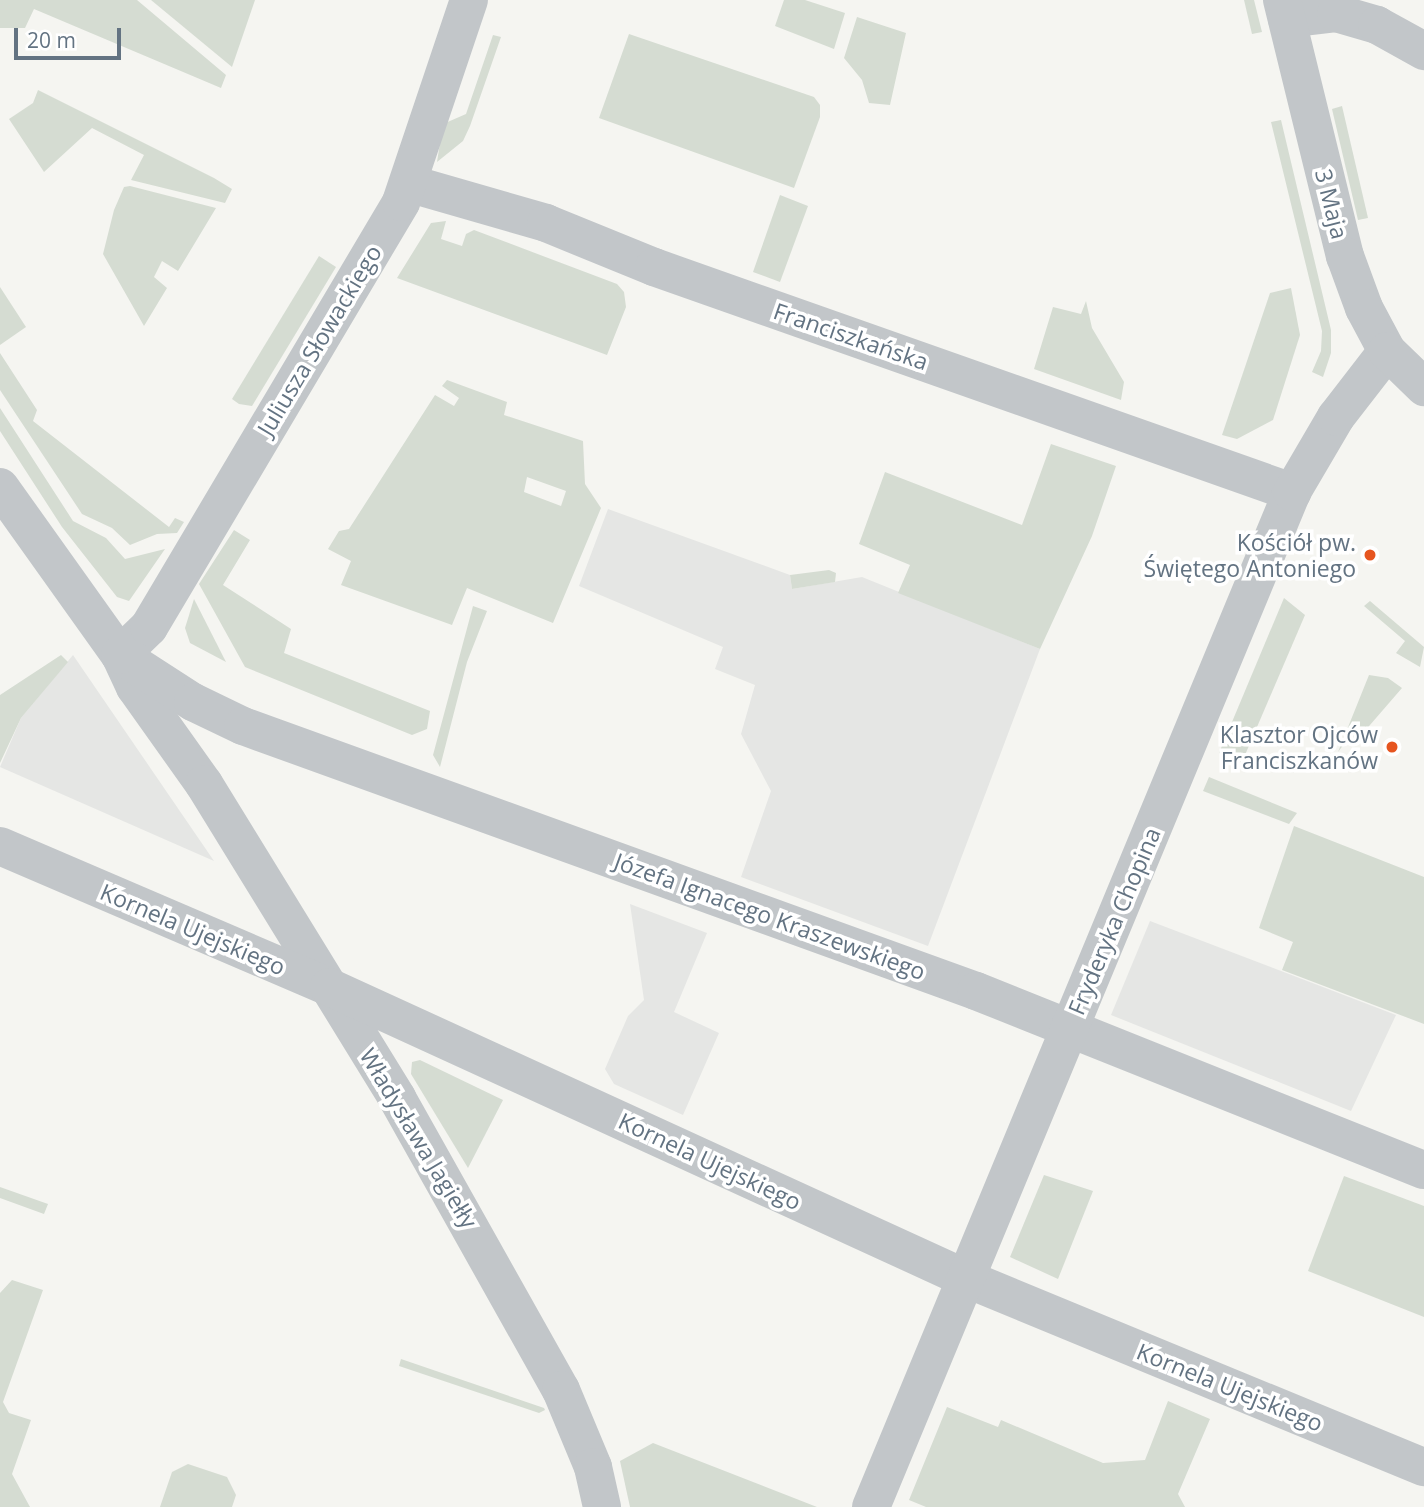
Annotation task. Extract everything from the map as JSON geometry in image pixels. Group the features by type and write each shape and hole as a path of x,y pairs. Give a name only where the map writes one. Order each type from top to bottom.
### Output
{"street":[{"name":"Juliusza Słowackiego","path":"120,655 149,627 411,184 469,0"},
{"path":"1284,9 1336,13 1377,25 1424,51"},
{"name":"3 Maja","path":"1284,9 1345,256 1364,308 1387,351 1424,387"},
{"name":"Franciszkańska","path":"411,184 546,223 654,267 1292,492"},
{"name":"Fryderyka Chopina","path":"871,1507 1292,492 1336,417 1387,351"},
{"name":"Władysława Jagiełły","path":"0,487 120,655 135,687 204,784 329,987 539,1345 584,1442 602,1507"},
{"name":"Józefa Ignacego Kraszewskiego","path":"120,655 193,702 243,726 763,913 1424,1170"},
{"name":"Władysława Jagiełły","path":"193,702 204,784"},
{"name":"Kornela Ujejskiego","path":"0,846 329,987 967,1279 1424,1467"}],"shaded area":[{"path":"0,0 137,0 226,75 221,88 34,9 25,28 0,28"},
{"path":"151,0 255,0 232,67"},
{"path":"784,0 805,0 845,13 834,49 775,26"},
{"path":"1244,0 1254,0 1262,32 1252,34"},
{"path":"857,17 906,33 890,105 869,103 862,80 844,58"},
{"path":"629,34 814,97 820,105 820,117 794,188 599,118"},
{"path":"493,35 501,37 470,126 463,141 437,162 443,124 466,114"},
{"path":"38,90 214,178 232,189 225,203 131,180 144,155 92,128 44,172 9,119 33,103"},
{"path":"1342,106 1368,218 1358,220 1332,109"},
{"path":"1281,120 1331,330 1331,353 1323,377 1312,372 1321,351 1322,331 1271,122"},
{"path":"130,186 216,208 178,271 162,261 154,277 167,288 144,326 103,254 114,210 124,187"},
{"path":"780,195 808,206 780,282 753,272"},
{"path":"446,221 441,239 462,246 466,234 474,230 617,284 624,292 626,307 607,355 397,278 431,223"},
{"path":"319,256 336,267 252,406 239,404 232,399"},
{"path":"0,287 26,327 0,345"},
{"path":"1291,288 1300,335 1273,420 1237,439 1222,435 1270,293"},
{"path":"1086,301 1092,328 1124,382 1121,400 1034,369 1053,307 1081,314"},
{"path":"0,353 37,410 33,421 169,527 175,518 184,522 177,533 157,534 130,545 112,528 82,514 0,390"},
{"path":"447,380 507,402 504,415 583,441 585,484 601,508 553,623 467,588 452,625 341,585 351,561 328,549 339,531 349,529 435,395 454,406 459,398 442,386","holes":["527,477 566,491 561,506 524,492"]},
{"path":"0,408 73,521 106,538 125,559 165,549 129,601 117,597 62,527 0,431"},
{"path":"1051,444 1116,466 1092,536 1040,649 898,593 910,565 859,544 885,472 1022,525"},
{"path":"608,509 790,575 792,589 862,577 1040,649 928,946 741,877 771,791 741,734 755,685 715,669 723,647 579,586"},
{"path":"234,530 250,540 223,585 291,629 284,653 430,711 427,729 412,735 245,667 199,584"},
{"path":"829,570 836,573 835,582 792,589 790,575"},
{"path":"1284,598 1305,615 1242,762 1219,753"},
{"path":"194,599 226,662 190,643 185,628"},
{"path":"1370,601 1424,647 1420,667 1396,653 1405,641 1364,606"},
{"path":"473,606 487,611 467,662 440,767 433,755"},
{"path":"61,655 68,662 21,718 0,763 0,695"},
{"path":"73,655 214,861 0,767 21,718"},
{"path":"1369,675 1388,678 1402,688 1357,740 1350,736 1338,752"},
{"path":"1209,777 1297,813 1289,824 1203,791"},
{"path":"1294,826 1424,877 1424,1024 1282,970 1293,942 1259,928"},
{"path":"630,904 707,933 674,1012 719,1033 683,1115 614,1084 605,1069 628,1016 644,1000"},
{"path":"1150,921 1396,1015 1351,1111 1111,1015"},
{"path":"420,1060 503,1100 468,1168 411,1074 412,1062"},
{"path":"1044,1175 1093,1191 1058,1279 1010,1257"},
{"path":"1344,1176 1424,1206 1424,1317 1308,1271"},
{"path":"0,1187 48,1204 44,1214 0,1198"},
{"path":"12,1280 43,1290 3,1402 9,1413 31,1420 12,1474 30,1507 0,1507 0,1293"},
{"path":"401,1359 545,1410 539,1413 399,1366"},
{"path":"1168,1401 1210,1419 1178,1494 1185,1507 926,1507 909,1500 947,1407 998,1427 1001,1420 1103,1463 1145,1460"},
{"path":"653,1443 817,1507 630,1507 620,1461"},
{"path":"188,1464 227,1477 236,1495 232,1507 160,1507 172,1472"}],"place":[{"name":"Kościół pw. Świętego Antoniego","path":"1370,555"},
{"name":"Klasztor Ojców Franciszkanów","path":"1392,747"}]}
